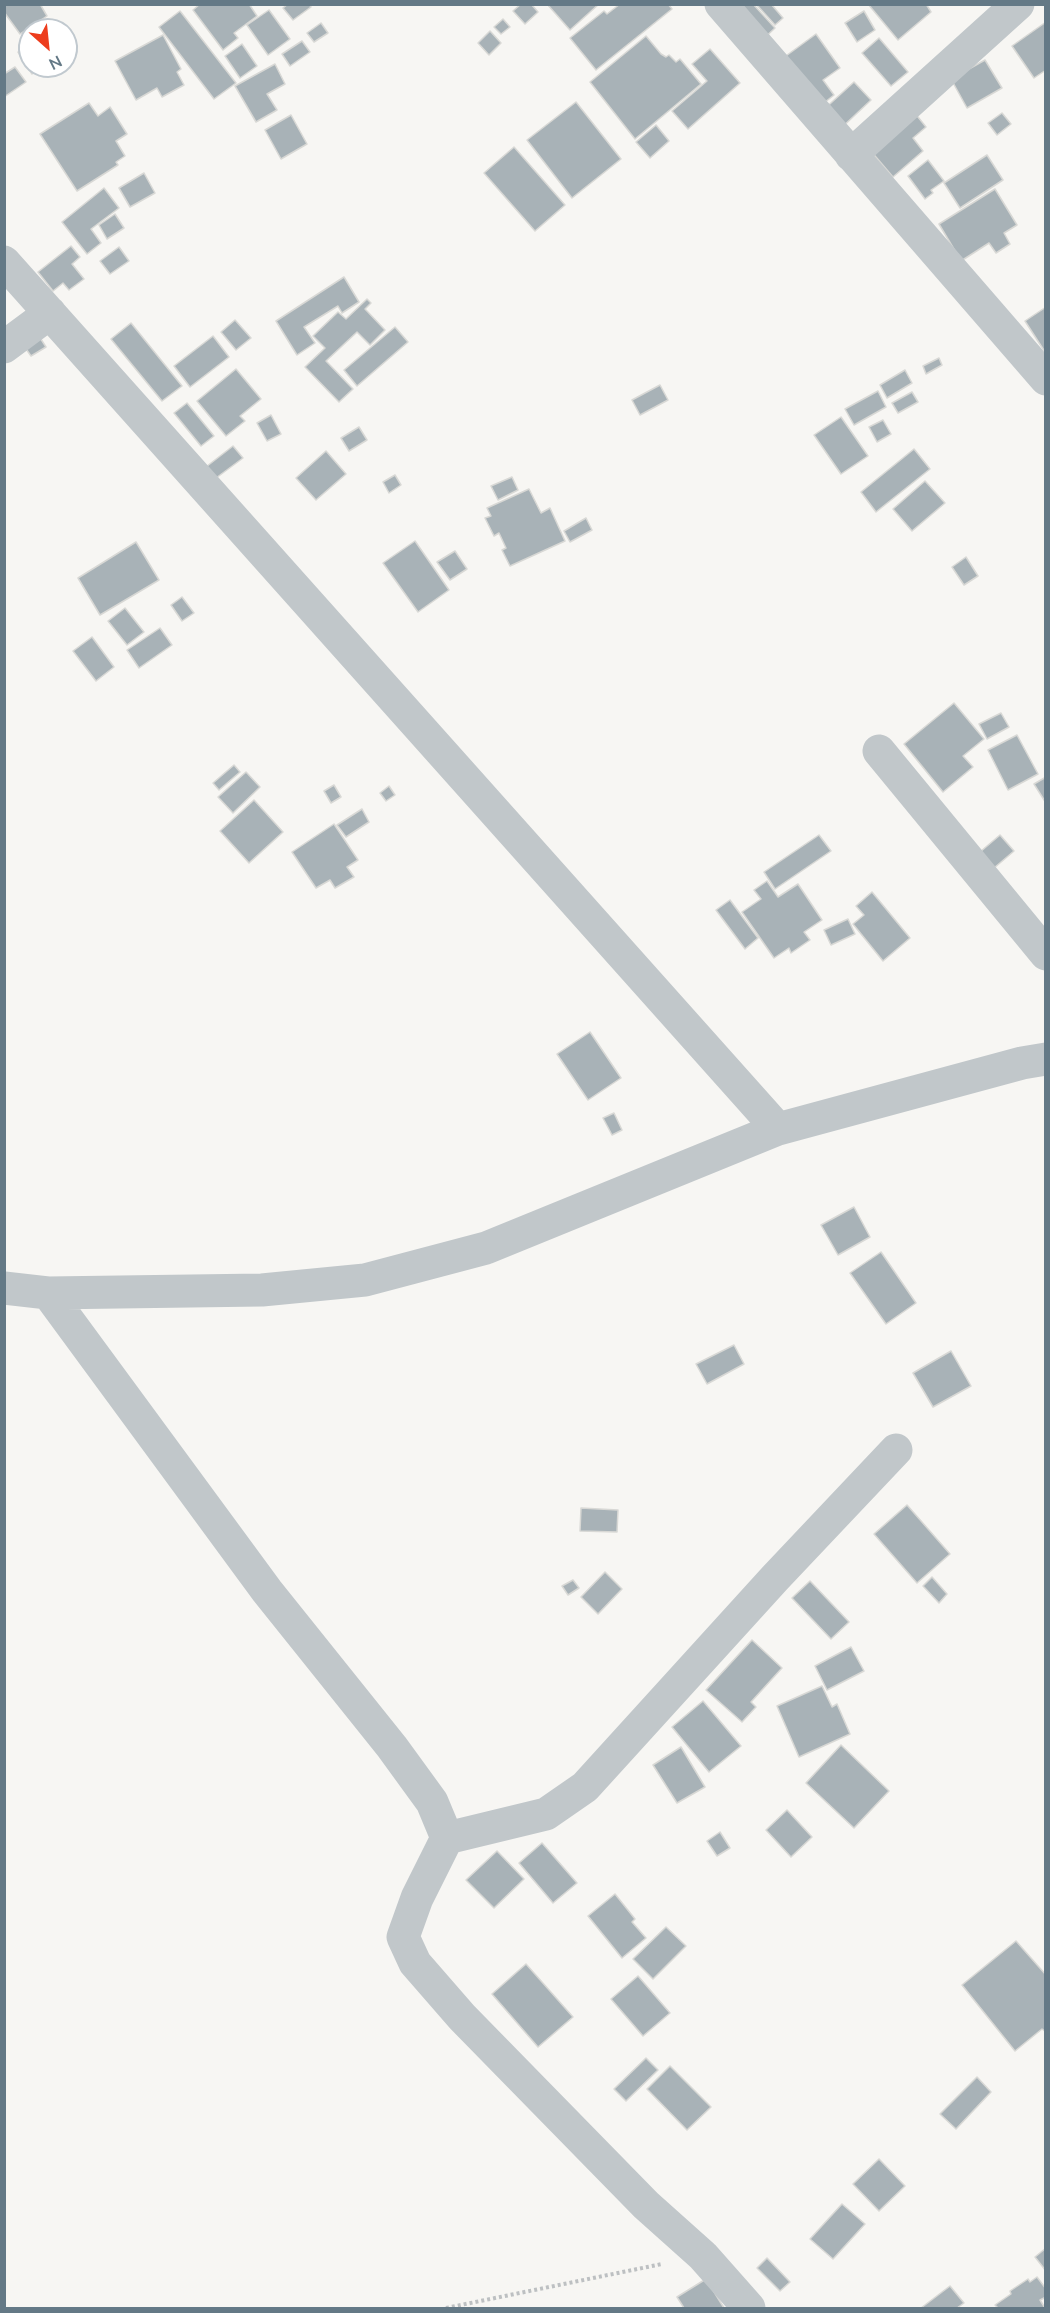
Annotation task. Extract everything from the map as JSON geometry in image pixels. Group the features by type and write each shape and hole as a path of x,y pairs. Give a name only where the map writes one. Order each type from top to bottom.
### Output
{"street":[{"path":"721,4 1046,379"},
{"path":"851,155 1018,4"},
{"path":"4,262 778,1129"},
{"path":"4,347 50,313"},
{"path":"879,751 1046,954"},
{"path":"4,1288 48,1293 262,1290 365,1280 486,1248 778,1129 1022,1063 1046,1059"},
{"path":"48,1293 267,1591 392,1747 432,1802 447,1838 417,1898 403,1936 415,1963 462,2017 646,2205 703,2256 749,2308"},
{"path":"447,1838 546,1814 585,1787 775,1578 896,1450"}],"path":[{"path":"446,2308 703,2256"}],"building":[{"path":"4,4 40,4 47,16 18,18 18,31 4,12"},
{"path":"200,4 249,4 257,16 234,33 238,38 223,50 193,10"},
{"path":"288,4 309,4 311,7 293,20 283,8"},
{"path":"521,4 531,4 538,12 525,24 513,11"},
{"path":"547,4 599,4 570,30"},
{"path":"620,4 668,4 672,9 596,70 570,38 604,11 607,14"},
{"path":"732,4 753,4 775,28 760,42"},
{"path":"756,4 771,4 783,18 775,25"},
{"path":"868,4 926,4 931,12 898,40"},
{"path":"269,10 290,39 268,55 247,25"},
{"path":"180,11 236,83 214,99 159,27"},
{"path":"864,11 875,30 857,42 845,23"},
{"path":"503,19 510,27 501,34 494,27"},
{"path":"1046,22 1046,70 1034,78 1012,46"},
{"path":"321,23 328,33 314,42 307,33"},
{"path":"490,31 501,43 489,55 478,43"},
{"path":"816,34 840,68 823,80 834,95 815,110 779,61"},
{"path":"163,35 181,69 177,72 184,85 162,97 157,88 136,100 115,61"},
{"path":"646,36 661,54 666,57 669,55 676,62 680,59 701,84 635,139 590,82"},
{"path":"879,38 908,72 891,86 862,53"},
{"path":"302,41 310,52 290,66 282,54"},
{"path":"242,44 257,66 240,78 225,56"},
{"path":"710,49 740,83 688,129 672,111 707,81 692,64"},
{"path":"985,60 1002,88 967,108 951,79"},
{"path":"275,64 285,84 267,94 277,110 256,122 235,86"},
{"path":"15,67 18,71 18,78 23,78 26,82 4,97 4,74"},
{"path":"854,82 871,100 838,131 821,112"},
{"path":"576,102 621,159 572,198 527,140"},
{"path":"89,103 98,116 110,107 127,134 116,141 125,156 116,162 118,165 77,191 40,134"},
{"path":"914,112 926,127 913,138 923,151 893,177 870,150"},
{"path":"1002,113 1011,124 997,135 988,123"},
{"path":"291,115 307,144 281,159 265,130"},
{"path":"656,125 669,141 650,158 636,142"},
{"path":"514,147 565,205 535,231 484,173"},
{"path":"987,155 1003,180 960,208 944,183"},
{"path":"928,160 944,181 931,190 933,193 925,199 908,176"},
{"path":"144,173 155,193 130,207 119,188"},
{"path":"104,188 119,208 91,229 101,243 87,254 62,222"},
{"path":"995,189 1017,225 1004,233 1010,244 996,253 989,243 961,261 939,224"},
{"path":"115,214 124,228 107,239 99,225"},
{"path":"71,246 80,257 72,264 84,279 69,290 63,283 53,291 38,272"},
{"path":"119,247 129,261 110,274 100,261"},
{"path":"344,277 359,302 342,313 338,306 304,327 315,343 297,355 276,321"},
{"path":"367,299 371,303 365,309 385,330 370,345 357,332 326,361 353,389 339,402 305,367 325,348 313,336 338,312 346,319"},
{"path":"1046,307 1046,351 1045,352 1025,321"},
{"path":"235,320 251,338 236,350 221,332"},
{"path":"131,323 182,386 162,401 111,339"},
{"path":"395,327 408,342 357,386 344,370"},
{"path":"37,333 46,347 31,356 22,343"},
{"path":"213,336 229,357 190,387 174,366"},
{"path":"939,358 942,365 926,374 923,366"},
{"path":"236,369 261,399 240,416 245,421 226,436 197,401"},
{"path":"905,370 912,383 887,398 880,385"},
{"path":"660,385 668,400 640,415 632,400"},
{"path":"878,391 886,407 854,425 845,409"},
{"path":"912,392 918,402 898,413 892,403"},
{"path":"187,403 214,436 201,446 174,413"},
{"path":"271,415 281,434 267,441 257,423"},
{"path":"841,417 868,456 841,474 814,435"},
{"path":"883,420 891,434 877,442 869,427"},
{"path":"359,427 367,440 349,451 341,438"},
{"path":"233,446 243,458 212,481 202,470"},
{"path":"914,449 930,469 876,512 861,492"},
{"path":"326,451 346,474 316,500 296,478"},
{"path":"395,475 401,485 389,493 383,482"},
{"path":"512,477 518,490 498,500 491,486"},
{"path":"925,481 945,503 912,531 893,509"},
{"path":"529,489 541,513 550,508 565,541 510,566 502,550 506,548 499,533 494,536 485,518 491,516 487,508"},
{"path":"586,518 592,530 570,542 564,531"},
{"path":"415,541 449,590 418,612 383,563"},
{"path":"136,542 159,580 100,615 78,578"},
{"path":"455,551 467,569 450,580 437,562"},
{"path":"966,557 978,576 964,585 952,567"},
{"path":"182,597 194,613 182,621 171,605"},
{"path":"125,608 144,632 127,645 108,621"},
{"path":"160,628 172,645 139,668 127,650"},
{"path":"92,637 114,667 96,681 73,651"},
{"path":"954,703 984,739 963,756 973,767 943,792 904,744"},
{"path":"1001,713 1009,727 987,739 979,724"},
{"path":"1017,735 1038,774 1008,790 988,750"},
{"path":"234,765 240,772 219,790 213,783"},
{"path":"246,772 260,787 233,813 218,797"},
{"path":"1046,777 1046,803 1034,784"},
{"path":"334,785 341,797 331,803 324,791"},
{"path":"389,786 395,795 386,801 380,793"},
{"path":"254,800 283,832 249,863 220,831"},
{"path":"362,809 369,822 346,837 337,825"},
{"path":"334,824 358,860 347,867 354,877 335,888 330,880 316,888 292,852"},
{"path":"819,835 831,851 775,889 764,872"},
{"path":"1000,835 1014,851 994,868 980,852"},
{"path":"767,881 778,897 798,884 822,920 804,932 810,940 791,953 789,948 774,958 742,912 761,899 754,890"},
{"path":"872,892 910,938 883,961 853,924 864,915 856,906"},
{"path":"730,900 758,938 745,949 716,910"},
{"path":"848,919 855,934 831,945 824,930"},
{"path":"590,1032 621,1078 588,1100 557,1054"},
{"path":"614,1113 622,1130 612,1135 603,1118"},
{"path":"854,1207 870,1237 838,1255 821,1225"},
{"path":"881,1252 916,1303 886,1324 850,1273"},
{"path":"734,1345 744,1364 707,1384 696,1364"},
{"path":"951,1351 971,1386 933,1407 913,1373"},
{"path":"907,1505 950,1554 917,1583 874,1534"},
{"path":"581,1508 618,1510 617,1532 580,1531"},
{"path":"605,1572 622,1589 598,1614 581,1597"},
{"path":"932,1577 947,1594 939,1603 923,1586"},
{"path":"573,1580 579,1588 568,1595 562,1586"},
{"path":"810,1581 849,1622 831,1639 792,1598"},
{"path":"752,1640 782,1668 751,1702 756,1707 742,1722 706,1690"},
{"path":"851,1647 864,1671 827,1690 815,1666"},
{"path":"822,1686 832,1707 837,1704 850,1734 799,1757 777,1706"},
{"path":"703,1701 741,1746 709,1772 672,1727"},
{"path":"841,1745 889,1791 854,1828 806,1783"},
{"path":"681,1747 705,1787 677,1803 653,1765"},
{"path":"787,1810 812,1837 791,1857 766,1830"},
{"path":"720,1832 730,1848 717,1856 707,1841"},
{"path":"542,1843 577,1883 553,1903 519,1863"},
{"path":"497,1851 524,1879 494,1908 466,1880"},
{"path":"615,1894 635,1919 632,1922 646,1938 622,1958 588,1916"},
{"path":"666,1927 686,1946 653,1979 633,1959"},
{"path":"1016,1941 1046,1975 1046,2032 1042,2029 1015,2051 962,1985"},
{"path":"526,1964 573,2017 538,2047 492,1994"},
{"path":"638,1976 670,2013 643,2036 611,1999"},
{"path":"646,2058 658,2070 626,2101 614,2089"},
{"path":"670,2066 711,2107 687,2130 647,2089"},
{"path":"977,2077 991,2092 956,2129 940,2114"},
{"path":"879,2159 905,2186 879,2211 853,2184"},
{"path":"842,2204 865,2224 833,2259 810,2239"},
{"path":"1046,2248 1046,2271 1035,2257"},
{"path":"767,2258 790,2282 780,2291 757,2268"},
{"path":"1037,2277 1046,2289 1046,2297 1040,2300 1045,2308 998,2308 995,2305 1028,2279 1030,2282"},
{"path":"706,2279 724,2308 684,2308 677,2297"},
{"path":"950,2286 964,2303 957,2308 921,2308"}]}
